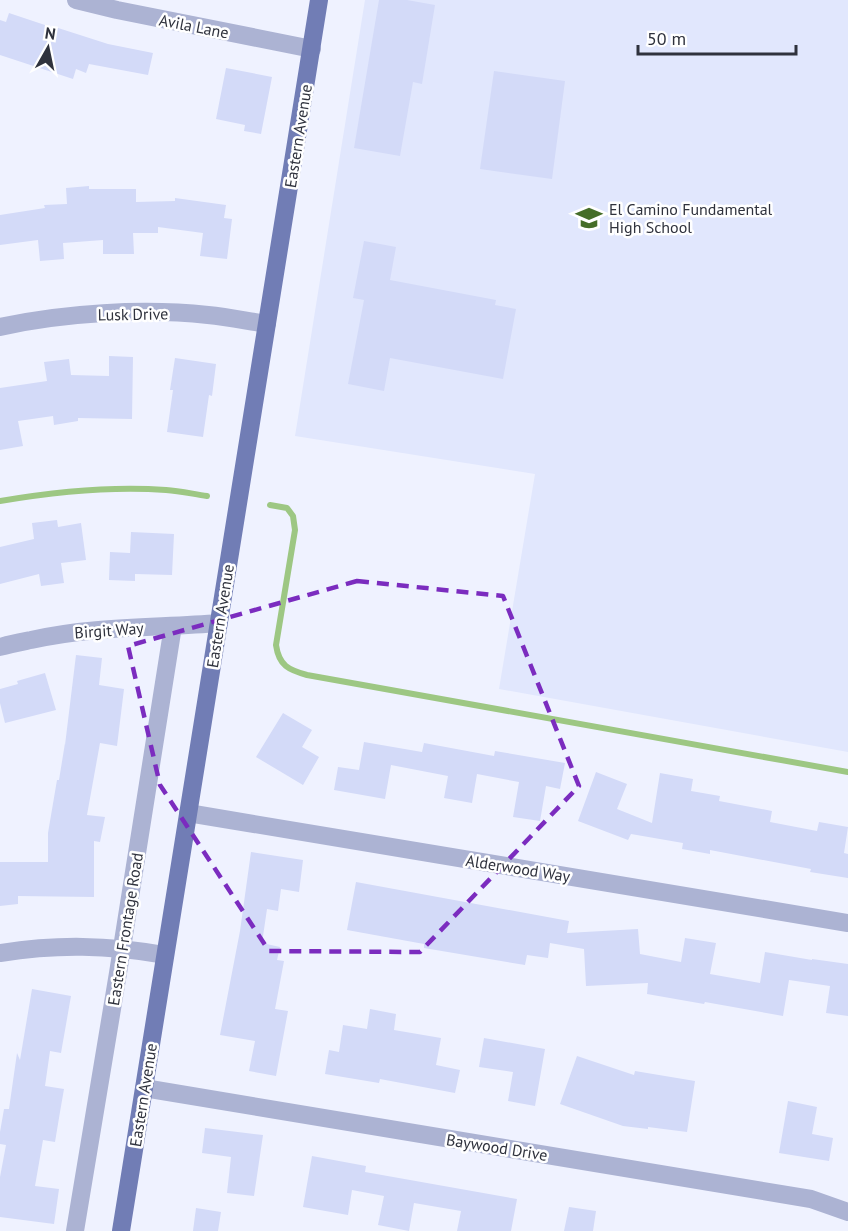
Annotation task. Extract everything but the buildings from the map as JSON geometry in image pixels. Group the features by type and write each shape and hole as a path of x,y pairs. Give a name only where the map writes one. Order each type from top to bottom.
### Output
{"main road":[{"name":"Eastern Avenue","path":"121,1231 320,0"}],"street":[{"name":"Avila Lane","path":"76,0 312,49"},
{"name":"Lusk Drive","path":"0,327 85,315 158,312 207,315 267,324"},
{"name":"Birgit Way","path":"0,647 59,633 115,627 219,623"},
{"name":"Eastern Frontage Road","path":"75,1231 173,626"},
{"name":"Alderwood Way","path":"188,813 848,923"},
{"path":"0,953 33,948 79,946 165,955"},
{"name":"Baywood Drive","path":"144,1088 811,1199 848,1212"}],"highlighted area":[{"path":"357,581 503,596 579,786 420,952 269,951 160,785 128,646"}],"shaded area":[{"name":"El Camino Fundamental High School","path":"365,0 848,0 848,752 499,689 535,474 295,436"}],"waterway":[{"path":"0,501 104,489 166,490 207,496"},
{"path":"270,505 287,508 293,516 295,530 276,645 282,662 295,671 848,772"}],"place":[{"name":"El Camino Fundamental High School","path":"589,218"}]}
